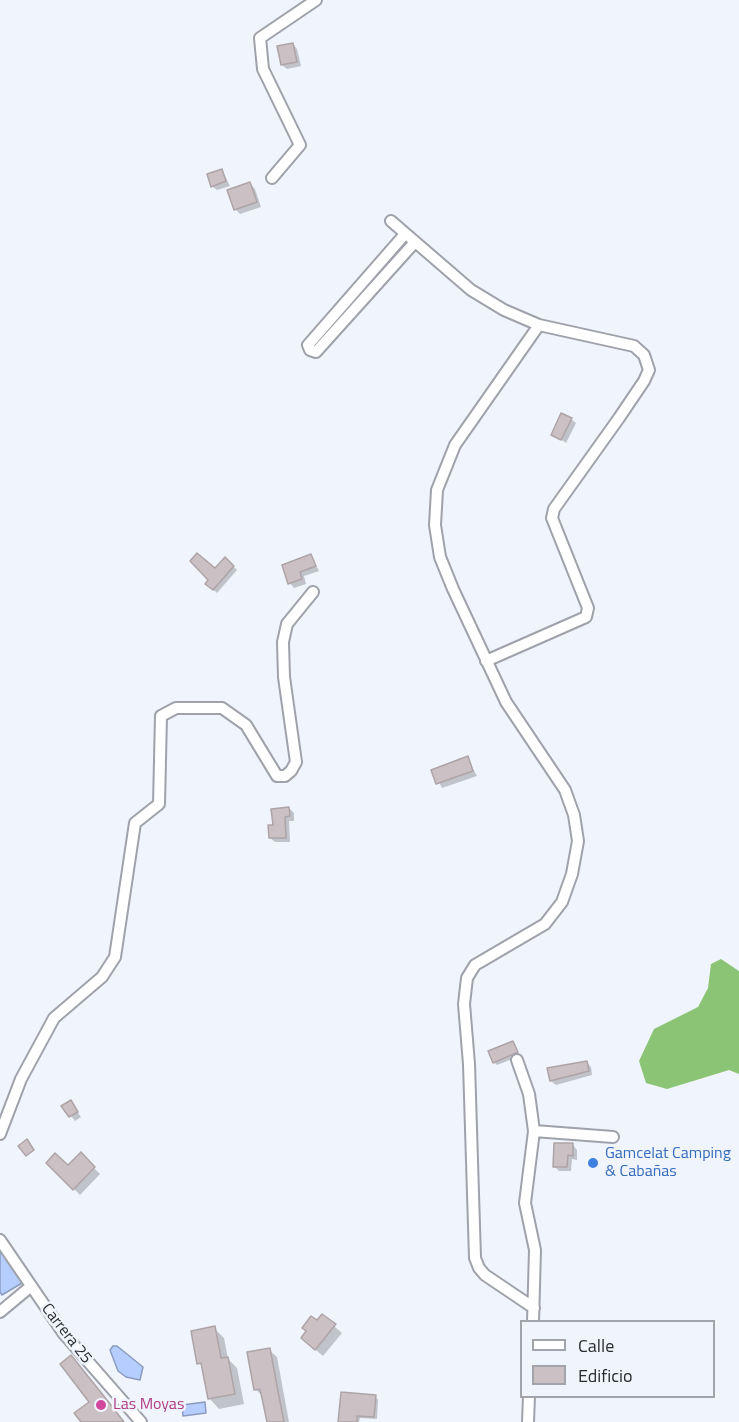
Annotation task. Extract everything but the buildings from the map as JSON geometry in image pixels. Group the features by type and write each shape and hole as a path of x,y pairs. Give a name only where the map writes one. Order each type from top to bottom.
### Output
{"street":[{"path":"272,178 300,145 263,69 260,38 316,0"},
{"path":"391,221 471,290 504,310 539,325 633,346 644,355 649,370 626,409 554,509 552,518 588,608 586,617 486,661"},
{"path":"405,234 308,345 310,350 316,352 415,242"},
{"path":"534,1308 485,1275 478,1268 475,1258 469,1064 464,1004 468,978 475,965 545,924 562,902 572,874 578,841 574,815 565,790 507,702 486,661 440,557 435,525 437,490 455,445 539,325"},
{"path":"0,1134 21,1079 54,1018 102,977 115,957 135,823 159,804 161,716 176,708 222,708 246,725 277,776 285,776 291,771 296,762 288,721 283,642 287,624 313,592"},
{"path":"517,1060 530,1095 534,1131 525,1203 536,1250 533,1320"},
{"path":"0,1103 8,1114"},
{"path":"534,1131 613,1137"},
{"name":"Carrera 25","path":"0,1240 64,1334 141,1422"},
{"path":"0,1312 30,1287"},
{"path":"528,1422 529,1398"}],"green space":[{"path":"721,959 739,971 739,1074 729,1070 667,1089 646,1083 639,1061 654,1029 698,1007 708,988 711,964"}],"water":[{"path":"0,1249 22,1283 2,1295 0,1292"},
{"path":"113,1346 117,1346 143,1367 140,1380 126,1377 118,1371 110,1350"},
{"path":"205,1402 206,1413 183,1416 182,1405"}],"place":[{"name":"Gamcelat Camping & Cabañas","path":"593,1163"},
{"name":"Las Moyas","path":"101,1405"}]}
